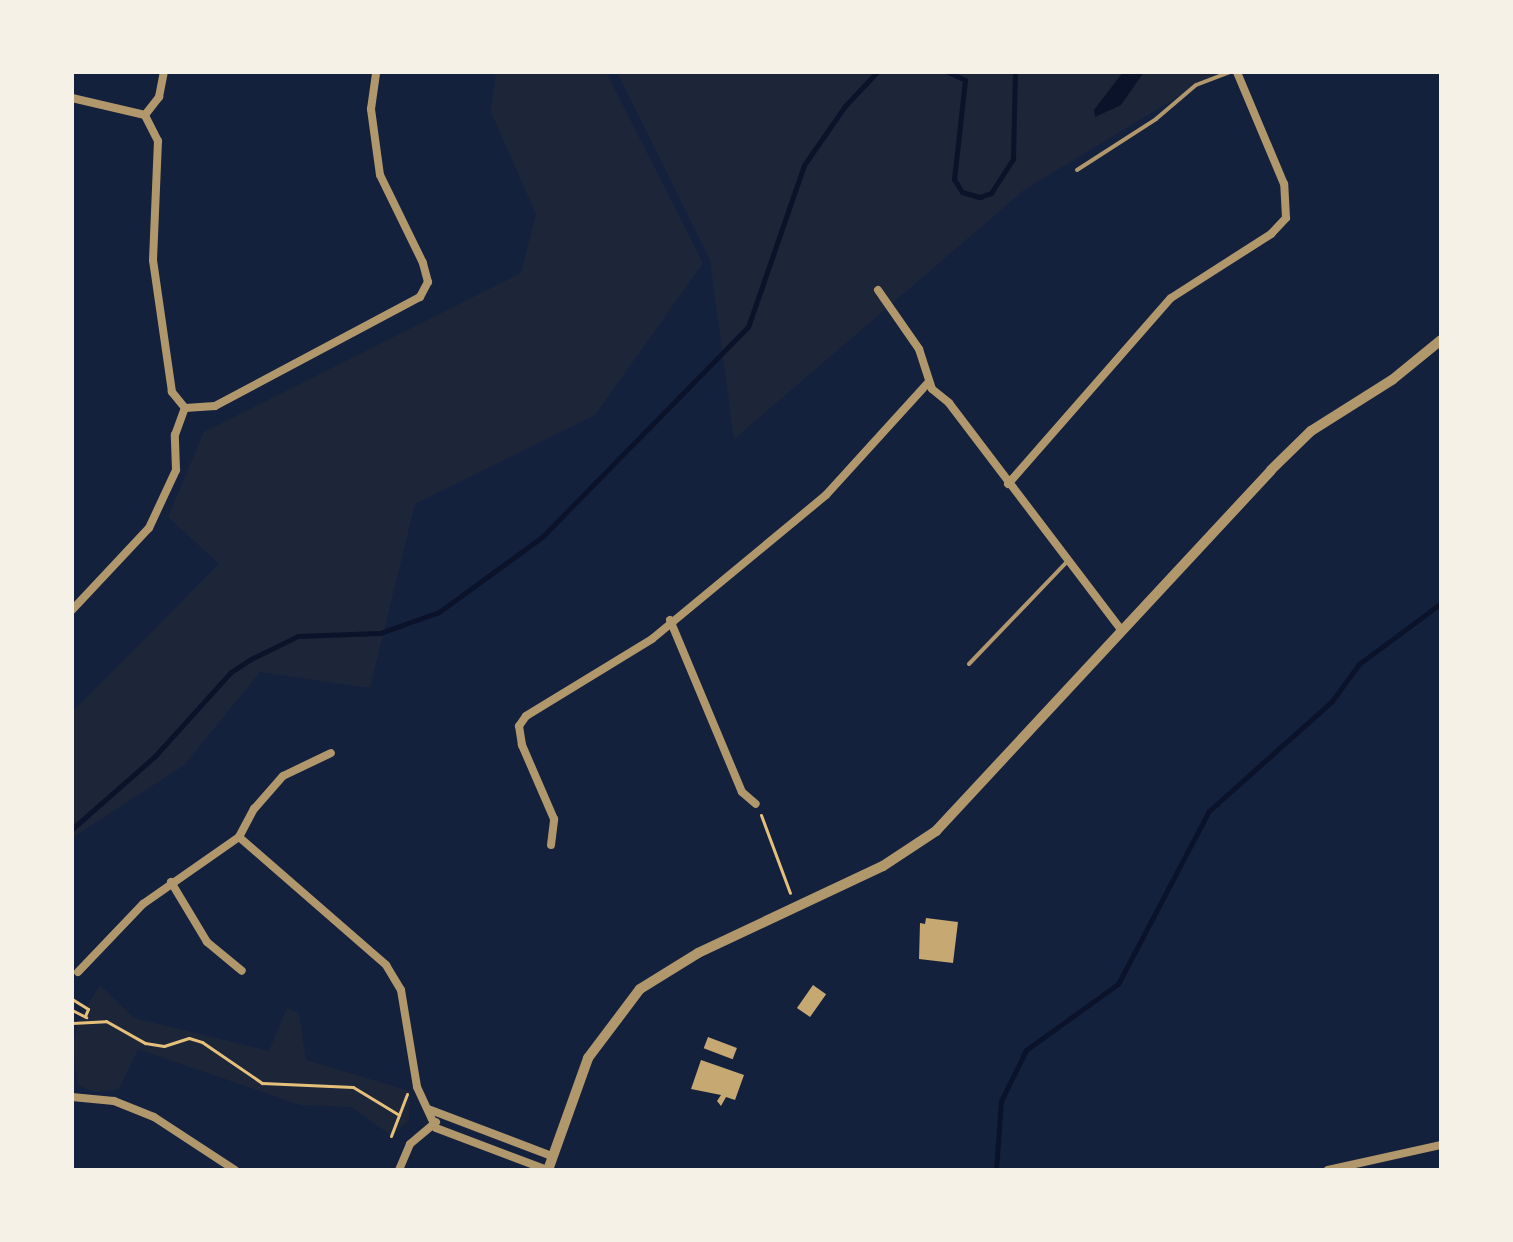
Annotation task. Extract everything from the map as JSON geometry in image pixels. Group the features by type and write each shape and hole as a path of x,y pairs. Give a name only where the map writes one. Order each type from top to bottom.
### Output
{"street":[{"path":"145,115 159,97 164,72"},
{"path":"185,408 215,406 420,297 428,282 423,263 380,175 371,109 376,72"},
{"path":"1008,484 1171,298 1271,234 1286,218 1284,184 1237,72"},
{"path":"72,98 145,115"},
{"path":"145,115 158,141 153,260 172,392 185,408"},
{"path":"878,290 919,349 928,383 949,403 1066,563 1120,628"},
{"path":"433,1125 548,1170 588,1058 640,989 698,953 883,866 936,831 1120,628 1311,431 1392,380 1441,340"},
{"path":"551,845 554,819 522,745 519,726 539,706 652,639 670,620 838,484 928,383"},
{"path":"72,610 126,556 162,508 176,470 175,435 185,408"},
{"path":"670,620 742,792 756,804"},
{"path":"78,972 128,917 171,882 239,837 254,809 283,776 331,753"},
{"path":"239,837 386,965 401,990 415,1075 433,1125"},
{"path":"171,882 207,942 242,971"},
{"path":"72,1097 114,1101 154,1117 235,1170"},
{"path":"428,1109 552,1156"},
{"path":"399,1170 410,1144 443,1117"},
{"path":"1328,1170 1441,1145"}],"lane":[{"path":"1077,170 1156,119 1196,85 1230,72"},
{"path":"969,664 1066,563"}],"path":[{"path":"756,804 790,893"},
{"path":"72,999 88,1009 85,1016"},
{"path":"72,1010 85,1016 88,1021"},
{"path":"72,1023 106,1021 145,1043 164,1046 189,1038 202,1042 262,1083 353,1087 399,1115"},
{"path":"391,1136 415,1075"}],"shaded area":[{"path":"496,72 606,72 703,263 595,415 415,504 370,688 260,672 184,765 72,838 72,712 219,564 168,517 204,432 521,273 536,214 491,112"},
{"path":"617,72 1219,72 1024,190 734,439 710,260"},
{"path":"1123,72 1144,72 1121,105 1095,117 1094,110"},
{"path":"100,985 134,1018 269,1051 287,1008 299,1013 306,1060 410,1091 409,1120 392,1136 352,1107 300,1105 138,1049 119,1089 95,1092 79,1086 72,1047 79,1019"}],"building":[{"path":"926,918 958,922 953,963 919,959 920,923 925,924"},
{"path":"813,985 826,994 810,1017 797,1008"},
{"path":"708,1037 737,1048 733,1059 704,1048"},
{"path":"701,1060 744,1075 735,1100 726,1097 721,1106 717,1101 721,1095 691,1089"}],"waterway":[{"path":"72,829 155,756 231,672 251,659 298,636 380,633 439,612 542,537 748,327 804,165 845,106 877,72"},
{"path":"948,72 965,80 954,179 962,192 980,197 991,193 1013,159 1015,72"},
{"path":"996,1170 1001,1101 1026,1050 1118,984 1209,811 1332,701 1359,664 1441,603"}]}
